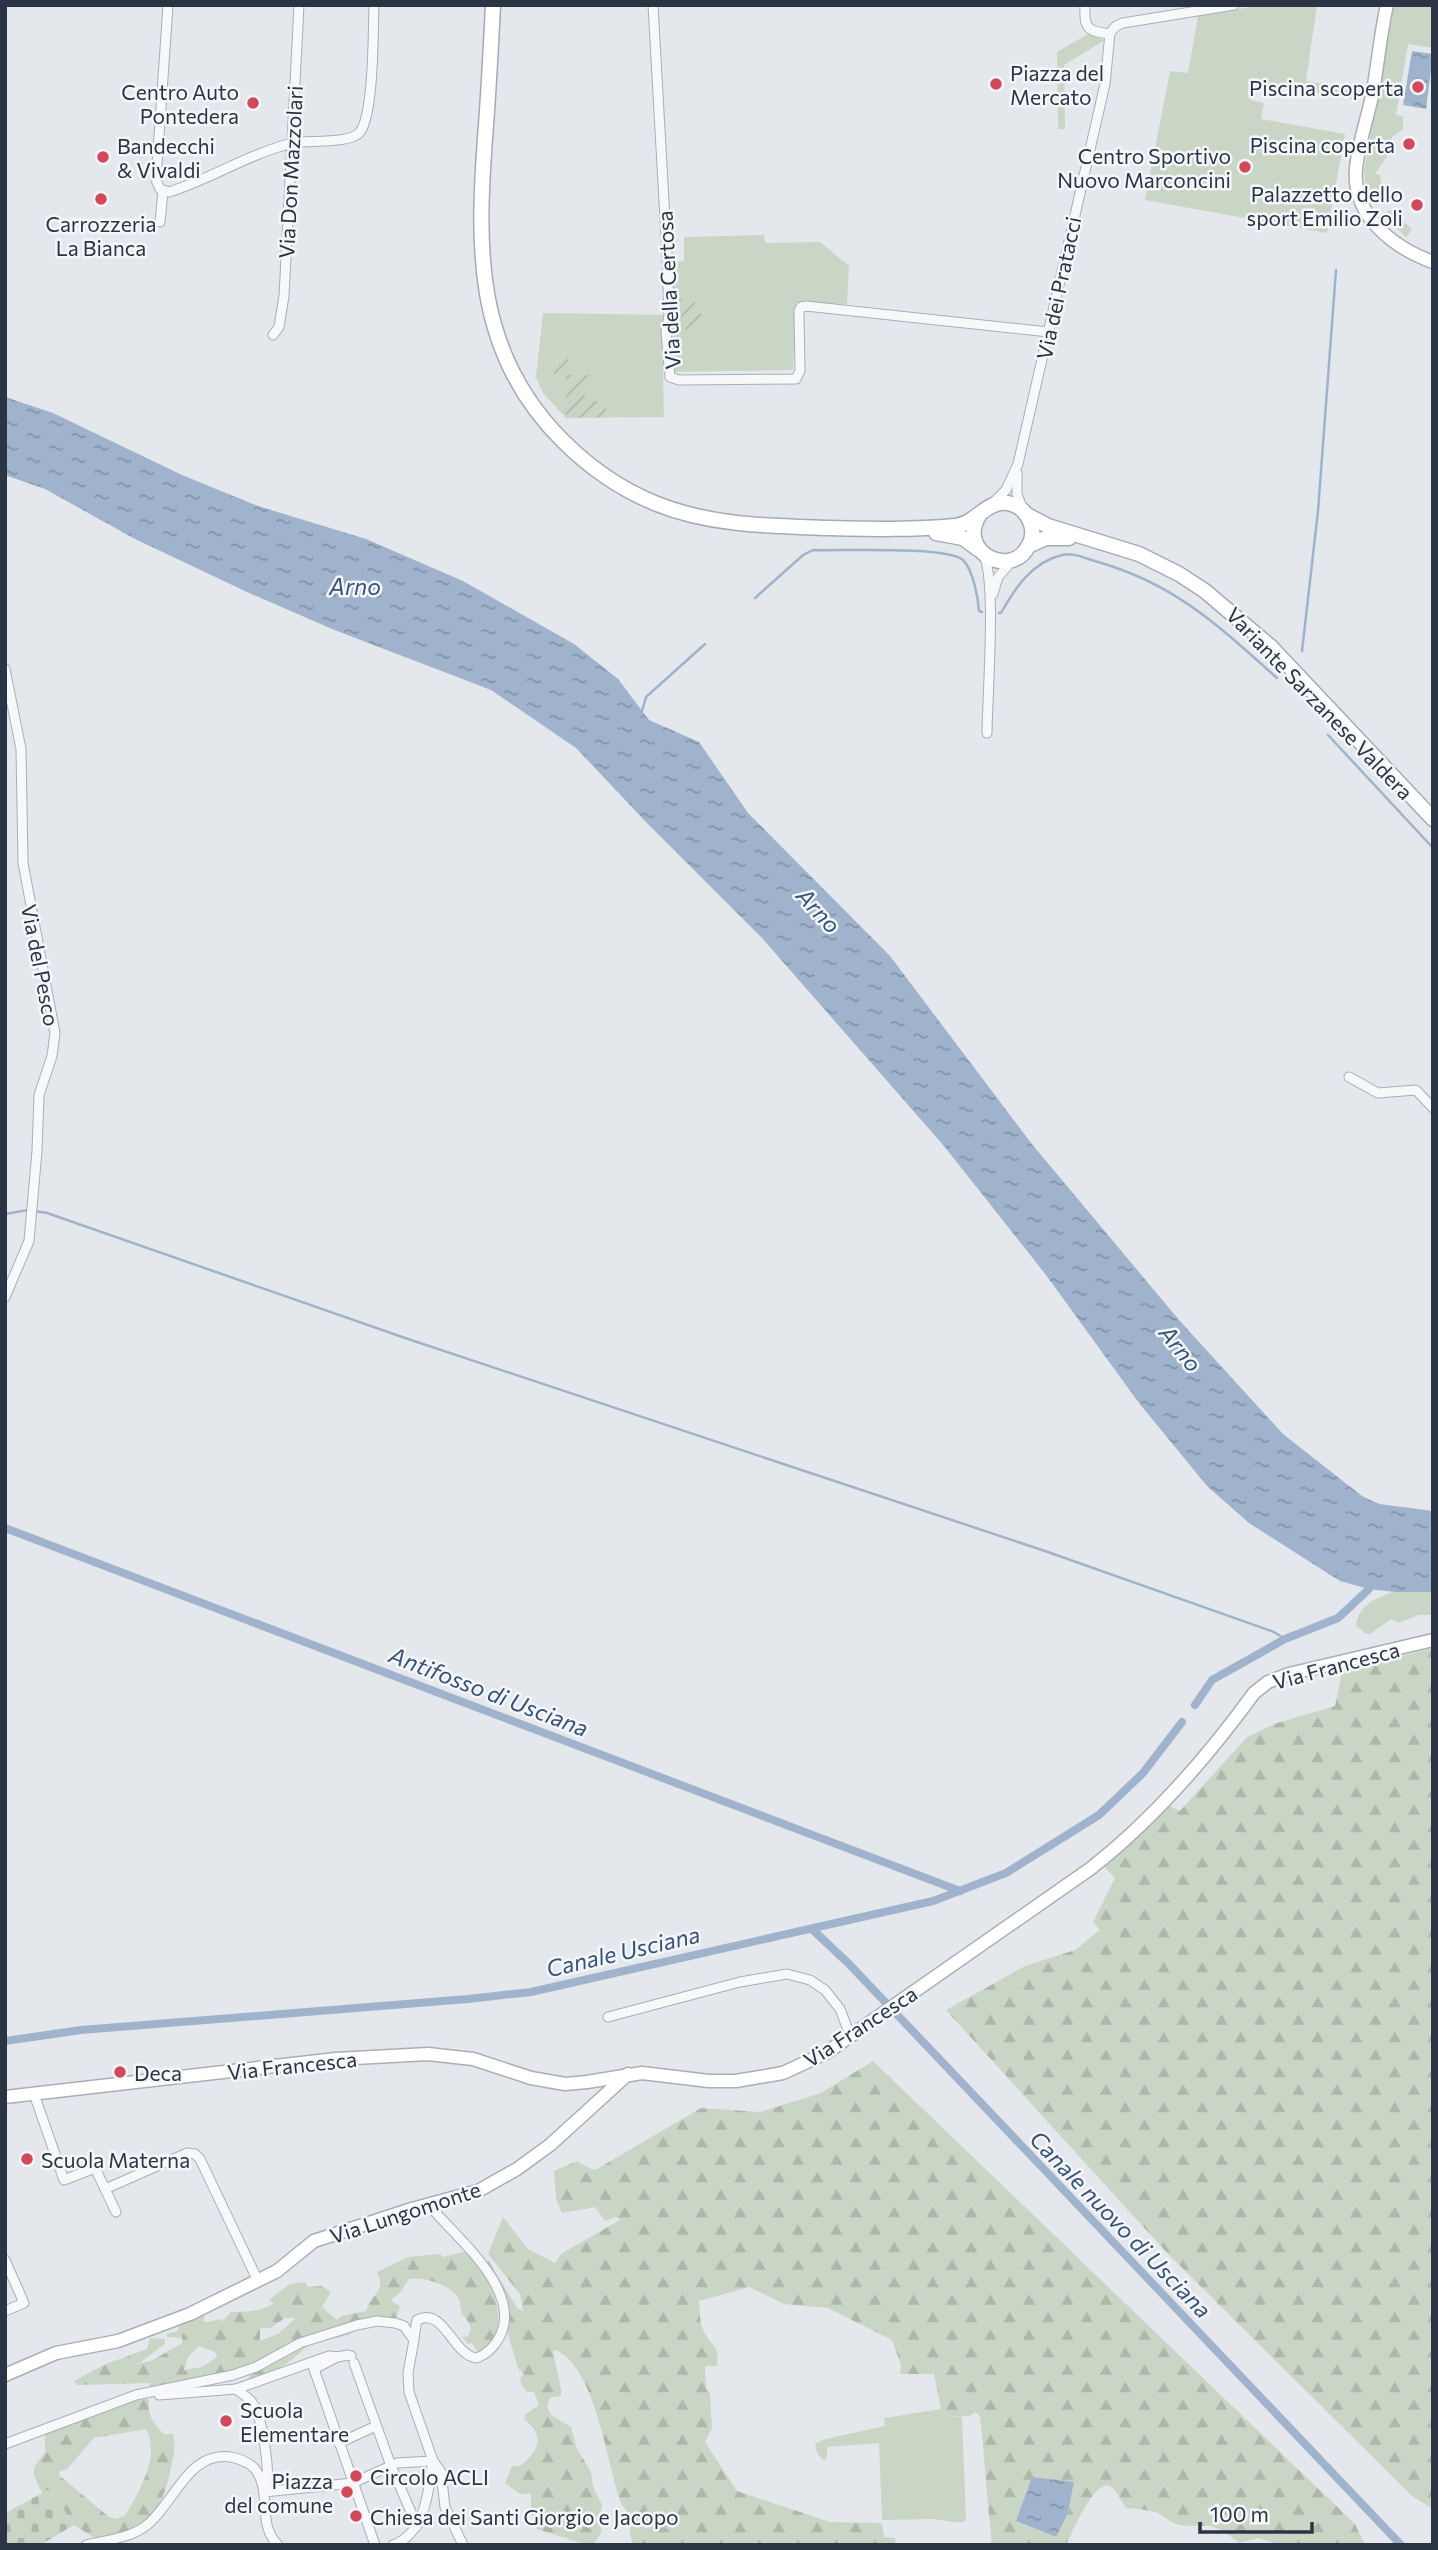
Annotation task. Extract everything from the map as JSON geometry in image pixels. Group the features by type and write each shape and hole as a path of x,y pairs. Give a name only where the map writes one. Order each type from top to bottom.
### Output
{"main road":[{"path":"493,5 480,218 483,283 494,329 504,356 546,424 576,454 610,480 645,499 680,512 754,525 900,529 960,525 984,510 1004,503 1015,505 1026,514 1032,532 1030,545 1014,559 998,561 967,540 955,536 900,529"},
{"path":"1386,8 1373,93 1357,162 1357,186 1370,216 1389,238 1405,250 1433,262"},
{"path":"981,552 975,541 974,531 984,510"},
{"name":"Variante Sarzanese Valdera","path":"1026,514 1048,526 1121,548 1160,564 1192,582 1225,606 1280,656 1433,819"},
{"name":"Variante Sarzanese Valdera","path":"1030,545 1050,538 1091,540"},
{"name":"Via Francesca","path":"5,2098 336,2059 428,2054 473,2059 531,2078 565,2084 654,2073 723,2081 759,2078 808,2063 1090,1869 1133,1834 1174,1794 1262,1685 1289,1674 1433,1640"},
{"name":"Via Lungomonte","path":"5,2375 56,2353 118,2341 151,2330 277,2271 314,2241 428,2204 478,2191 517,2169 550,2145 629,2074"}],"street":[{"path":"160,222 163,191 156,180 168,5"},
{"name":"Via Don Mazzolari","path":"273,335 279,327 283,307 299,5"},
{"path":"163,191 178,189 291,144 353,138 360,132 366,117 374,5"},
{"name":"Via della Certosa","path":"653,5 667,255 669,315 666,332 670,377 679,380 796,379 800,371 799,311 803,306 1049,332"},
{"path":"1085,5 1085,23 1088,28 1110,34 1114,27 1123,23 1234,5"},
{"name":"Via dei Pratacci","path":"1026,514 1017,494 1018,464 1105,85 1110,34"},
{"name":"Via dei Pratacci","path":"984,510 1006,490 1018,464"},
{"path":"981,552 990,573 987,733"},
{"path":"990,606 998,577 1014,559"},
{"name":"Via del Pesco","path":"5,669 20,748 23,863 55,1033 52,1056 39,1095 30,1229 23,1256 5,1297"},
{"path":"1349,1077 1378,1093 1416,1090 1433,1108"},
{"path":"608,2017 740,1982 787,1974 810,1980 825,1990 855,2032"},
{"path":"34,2094 64,2180 95,2168 116,2212"},
{"path":"105,2189 187,2153 195,2154 200,2159 258,2281"},
{"path":"428,2204 487,2270 499,2294 504,2322 496,2342 477,2358 465,2354 439,2323 431,2318 423,2317 417,2320 415,2325 416,2334 408,2373 409,2392 433,2461 441,2472 445,2507 463,2544"},
{"path":"5,2260 24,2303 5,2311"},
{"path":"5,2444 136,2395 233,2375 256,2367 300,2343 357,2325 377,2321 395,2323 408,2330 414,2340"},
{"path":"375,2545 314,2370 337,2357 348,2354 352,2360 391,2466 417,2526"},
{"path":"136,2395 236,2389 256,2384 305,2363 332,2355 337,2357"},
{"path":"236,2389 251,2400 259,2416 268,2480 264,2492"},
{"path":"339,2442 376,2426"},
{"path":"86,2545 119,2538 145,2526 200,2463 212,2458 230,2457 247,2462 257,2472 264,2492 266,2526 278,2545"},
{"path":"264,2492 353,2483 391,2466 433,2461"},
{"path":"393,2545 410,2536 417,2526 425,2504 433,2461"}],"green space":[{"name":"Centro Sportivo Nuovo Marconcini","path":"1263,5 1317,5 1306,81 1367,90 1364,98 1353,99 1253,84 1250,100 1264,103 1261,119 1345,134 1327,233 1145,200 1170,71 1188,73 1198,16"},
{"path":"1394,5 1433,5 1433,48 1408,44 1396,115 1403,116 1403,129 1392,137 1390,152 1375,174 1380,175 1383,196 1373,202 1366,189 1364,170"},
{"path":"1088,34 1105,40 1064,65 1065,129 1058,129 1057,52"},
{"path":"1396,210 1412,229 1406,237 1389,221 1386,212"},
{"path":"764,235 765,243 820,242 849,266 847,304 796,303 793,370 663,372 664,417 566,418 543,393 536,377 543,313 669,315 671,262 684,261 684,237"},
{"path":"676,299 695,300 695,309 701,310 700,330 675,329"},
{"path":"554,356 568,356 568,375 594,375 594,381 584,381 585,401 606,401 607,417 566,418 566,375 554,374"},
{"path":"1393,1592 1433,1592 1433,1615 1419,1615 1398,1623 1391,1619 1370,1634 1356,1626 1364,1608 1374,1600"},
{"path":"1433,1648 1433,2509 1412,2496 1169,2255 946,2010 1025,1966 1075,1950 1100,1930 1093,1922 1115,1878 1103,1865 1169,1806 1180,1811 1247,1737 1277,1723 1335,1706 1343,1666 1383,1661"},
{"path":"873,2061 1355,2524 1365,2545 1280,2545 1258,2538 1239,2543 1214,2527 1181,2525 1156,2512 1126,2508 1110,2486 1104,2486 1091,2498 1066,2545 992,2545 980,2417 976,2412 969,2416 948,2417 941,2409 934,2374 900,2374 901,2365 892,2340 828,2308 784,2304 749,2287 699,2301 702,2327 717,2354 717,2366 705,2366 712,2428 705,2442 737,2491 830,2522 882,2523 884,2537 895,2538 896,2545 633,2545 626,2510 621,2503 590,2396 570,2360 556,2350 553,2352 561,2396 551,2397 547,2406 551,2415 571,2427 577,2449 591,2472 593,2487 602,2505 599,2523 602,2531 594,2544 584,2544 537,2529 531,2511 531,2494 520,2494 505,2483 512,2466 520,2466 536,2449 535,2431 524,2419 526,2414 539,2405 534,2392 528,2392 522,2386 520,2378 524,2374 518,2368 487,2263 488,2260 517,2308 523,2311 520,2294 488,2254 503,2217 528,2249 555,2263 561,2254 620,2220 616,2217 605,2221 595,2207 562,2213 556,2199 554,2171 577,2161 591,2169 597,2169 701,2108 760,2112 821,2093","holes":["1074,2482 1068,2513 1056,2537 1016,2521"]},
{"path":"463,2252 472,2257 487,2277 492,2290 498,2329 494,2341 479,2354 472,2343 468,2344 462,2337 468,2336 471,2329 455,2294 437,2283 415,2278 409,2279 393,2298 392,2302 400,2306 396,2320 351,2324 351,2334 308,2346 284,2365 250,2382 249,2373 149,2388 150,2383 77,2385 74,2381 106,2364 147,2349 150,2338 165,2339 165,2344 141,2362 130,2366 153,2360 182,2343 182,2333 190,2335 188,2332 220,2324 231,2312 253,2311 269,2306 274,2303 269,2300 290,2284 305,2282 308,2287 322,2286 331,2292 322,2307 337,2320 341,2316 366,2311 379,2288 380,2278 377,2272 408,2257 440,2254 443,2257","holes":["285,2318 296,2318 278,2334 260,2341 260,2328 270,2328","199,2346 215,2352 217,2357 202,2367 184,2370 188,2357"]},
{"path":"204,2311 204,2322 223,2319 220,2324 188,2332 192,2335 182,2334 182,2338 167,2337 167,2334 178,2331 180,2322"},
{"path":"135,2400 149,2400 149,2410 154,2423 164,2434 173,2434 174,2453 166,2487 155,2511 137,2528 112,2537 96,2539 74,2525 50,2489 42,2493 34,2476 34,2467 45,2452 45,2433","holes":["146,2429 150,2440 150,2462 125,2516 115,2519 109,2517 60,2476 59,2472 67,2469 94,2438"]},
{"path":"941,2409 948,2417 962,2417 964,2522 934,2519 882,2520 879,2443 827,2447 824,2461 817,2453 815,2443 821,2440 885,2426 884,2418"},
{"path":"50,2489 74,2525 40,2545 5,2545 5,2513"}],"water":[{"name":"Piscina scoperta","path":"1412,51 1433,54 1426,109 1403,105"},
{"name":"Arno","path":"5,397 53,413 182,475 258,506 366,539 463,581 574,644 618,679 649,720 699,742 748,813 890,956 1031,1143 1179,1320 1283,1434 1362,1496 1379,1504 1433,1511 1433,1592 1369,1589 1340,1581 1249,1523 1207,1486 1139,1403 1046,1275 944,1146 762,938 576,748 491,690 332,629 247,592 135,539 45,489 5,475"},
{"path":"1032,2477 1074,2482 1068,2513 1056,2537 1016,2521"}],"waterway":[{"path":"1302,651 1318,511 1336,270"},
{"path":"755,598 803,555 813,550 916,551 963,560 972,577 979,611 982,612"},
{"path":"999,613 1033,570 1051,558 1066,554 1075,555 1125,571 1173,595 1215,624 1277,678"},
{"path":"642,711 646,697 705,644"},
{"path":"1328,735 1433,848"},
{"path":"5,1214 28,1210 47,1213 408,1339 1045,1551 1274,1632 1285,1639"},
{"name":"Antifosso di Usciana","path":"5,1528 960,1891"},
{"name":"Canale Usciana","path":"1195,1705 1212,1680 1285,1639 1338,1618 1369,1589 1370,1582"},
{"name":"Canale Usciana","path":"5,2041 81,2030 531,1992 933,1901 1006,1873 1099,1815 1143,1773 1182,1722"},
{"name":"Canale nuovo di Usciana","path":"813,1930 849,1964 1401,2545"}],"place":[{"name":"Piazza del Mercato","path":"996,84"},
{"name":"Piscina scoperta","path":"1418,87"},
{"name":"Centro Auto Pontedera","path":"253,103"},
{"name":"Piscina coperta","path":"1409,144"},
{"name":"Bandecchi & Vivaldi","path":"103,157"},
{"name":"Centro Sportivo Nuovo Marconcini","path":"1245,167"},
{"name":"Carrozzeria La Bianca","path":"101,199"},
{"name":"Palazzetto dello sport Emilio Zoli","path":"1417,205"},
{"name":"Deca","path":"120,2072"},
{"name":"Scuola Materna","path":"27,2159"},
{"name":"Scuola Elementare","path":"226,2421"},
{"name":"Circolo ACLI","path":"356,2476"},
{"name":"Piazza del comune","path":"347,2492"},
{"name":"Chiesa dei Santi Giorgio e Jacopo","path":"356,2516"}]}
